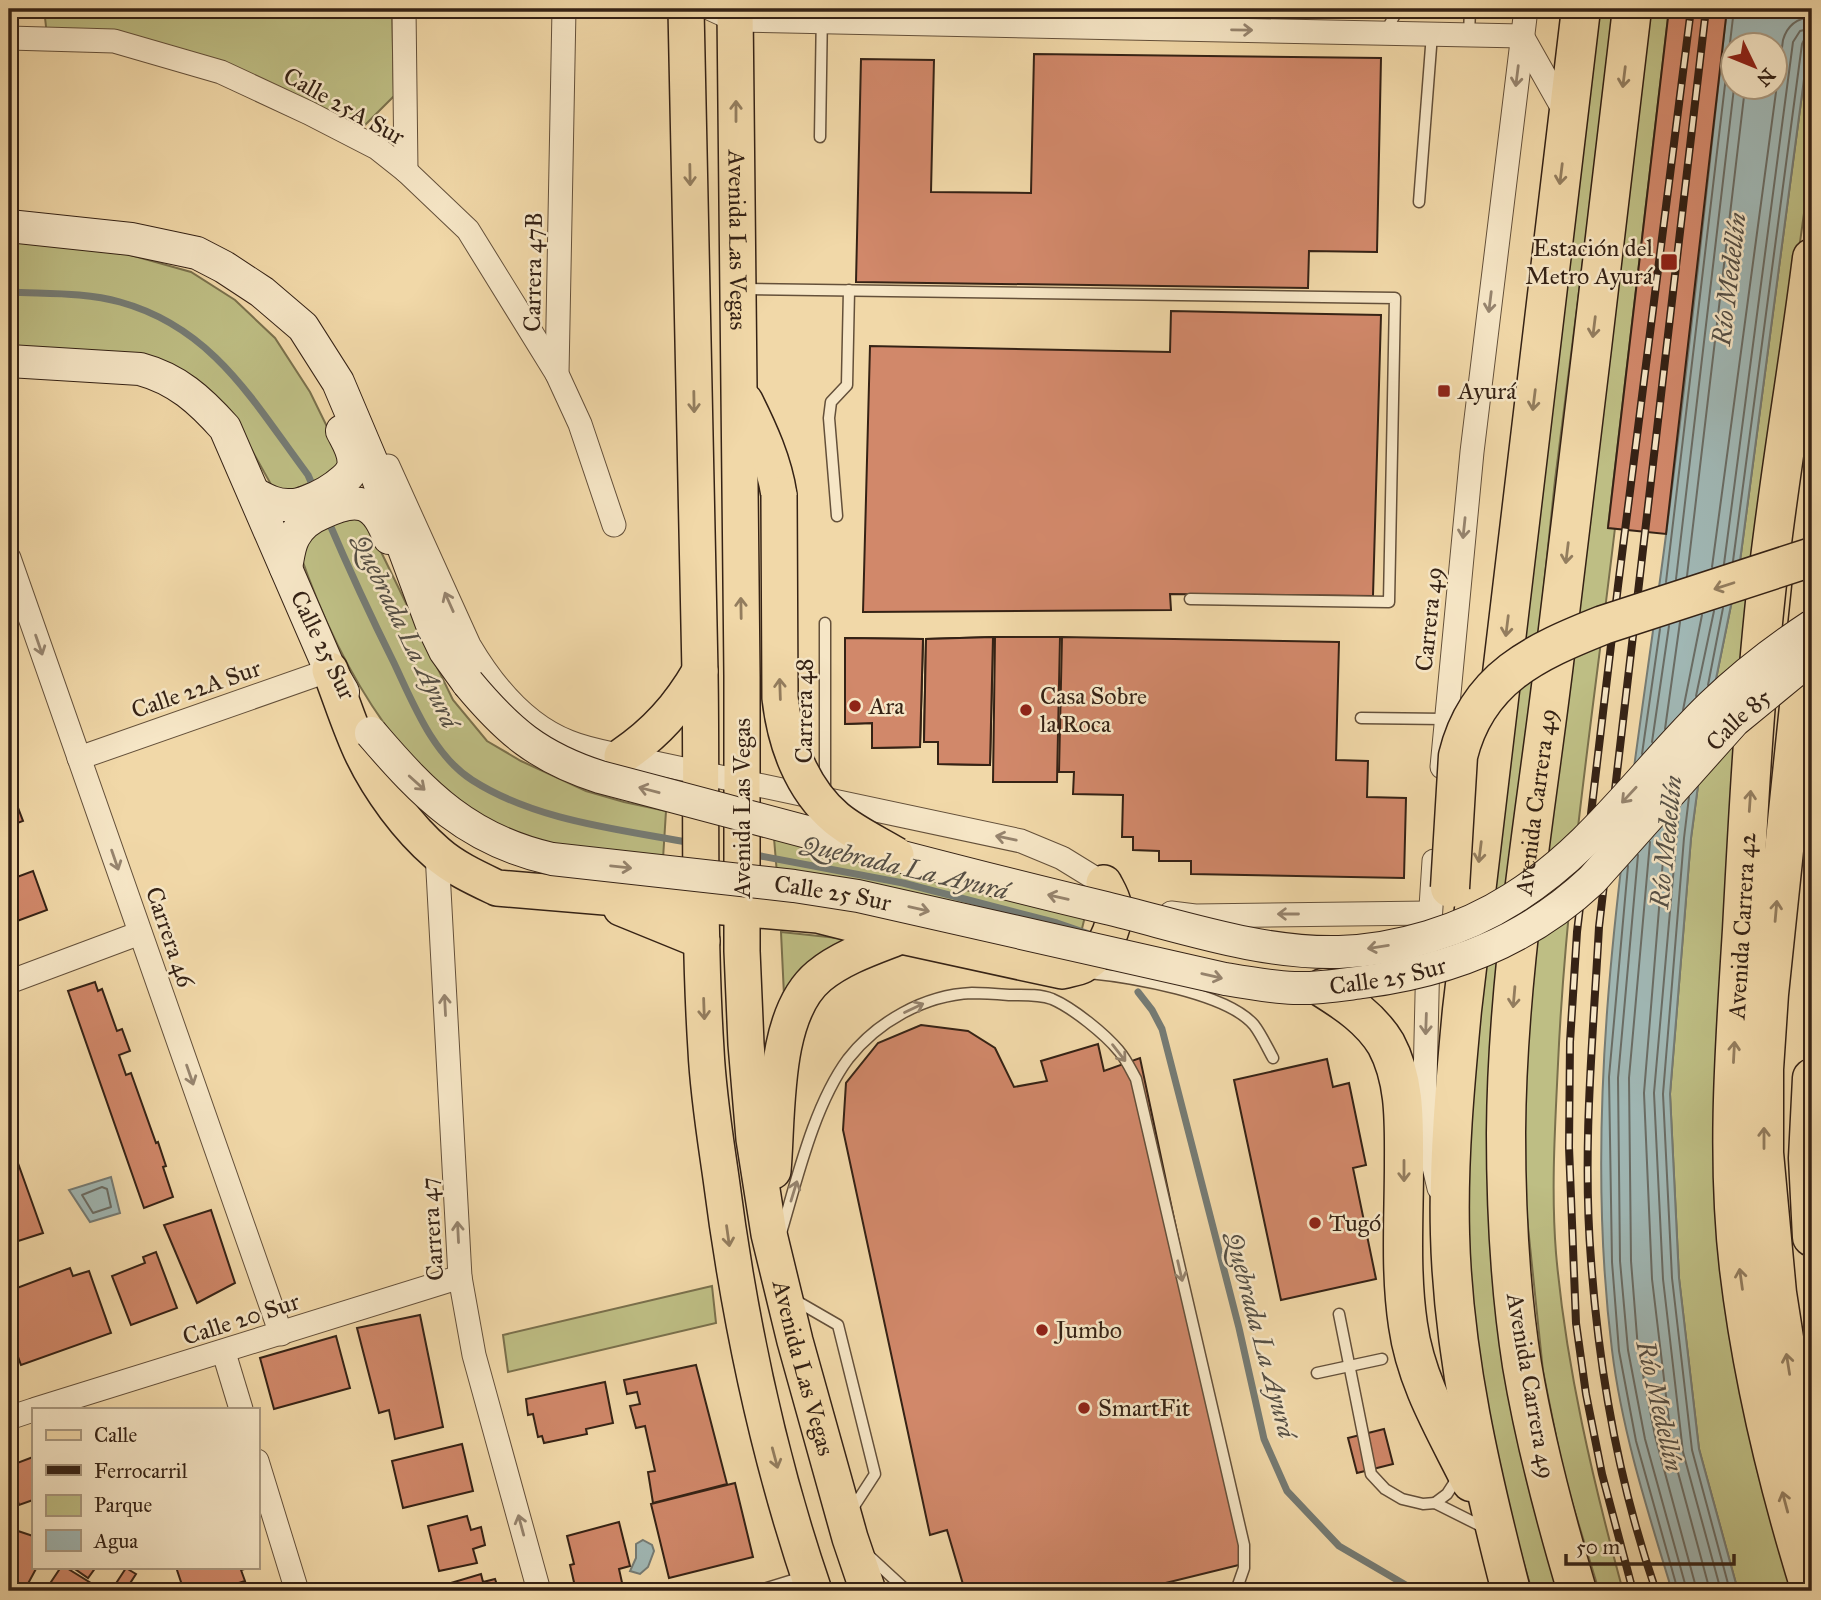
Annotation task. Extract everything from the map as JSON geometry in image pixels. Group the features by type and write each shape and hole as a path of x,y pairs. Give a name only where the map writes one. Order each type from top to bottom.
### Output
{"highway":[{"name":"Avenida Carrera 49","path":"1511,1591 1476,1442 1461,1353 1450,1235 1452,1128 1462,1010 1581,9"},
{"name":"Avenida Carrera 49","path":"1577,1591 1551,1501 1521,1360 1508,1211 1506,1132 1509,1054 1522,909 1543,761 1632,9"},
{"name":"Avenida Carrera 42","path":"1811,1591 1770,1446 1751,1351 1739,1266 1733,1190 1732,1091 1766,594 1782,459 1812,258"},
{"path":"1450,1235 1439,1129 1440,901 1458,756 1478,706 1512,669 1569,639 1603,625 1812,557"},
{"name":"Avenida Carrera 42","path":"1812,582 1769,994 1764,1069 1764,1153 1777,1293 1793,1396 1812,1479"},
{"path":"1323,988 1350,1005 1368,1021 1385,1043 1396,1068 1404,1108 1404,1281 1415,1362 1433,1410 1497,1534"},
{"path":"1812,1079 1808,1158 1812,1237"}],"main road":[{"name":"Avenida Las Vegas","path":"686,9 706,1054 729,1241 746,1339 760,1399 812,1583"},
{"name":"Avenida Las Vegas","path":"727,12 739,390 742,908 747,1057 754,1139 771,1245 782,1292 868,1591"},
{"name":"Calle 25 Sur","path":"9,226 131,239 197,253 262,292 303,327 338,382 371,460 431,622 445,651 468,683 514,733 557,761 578,770 1008,885 1248,942 1308,951 1340,952 1434,935 1510,901 1550,873 1588,838 1675,745"},
{"path":"197,253 257,302 290,338 308,364 352,454 353,467 336,497"},
{"name":"Calle 25 Sur","path":"9,361 118,367 161,375 195,397 225,428 330,670 371,733 406,774 463,823 511,849 530,854 552,859 858,895 1225,979 1265,986 1323,988 1396,978 1434,968 1504,943 1535,926 1567,903 1592,880 1671,792"},
{"path":"739,390 768,451 779,495 780,698 783,724 791,750 813,791 827,809 851,829 896,855"},
{"path":"255,494 280,505 307,511"},
{"path":"286,568 294,537 307,511 336,497 373,509 382,519 415,604 468,683"},
{"name":"Calle 85","path":"1675,745 1712,705 1785,644 1812,626"},
{"name":"Calle 85","path":"1671,792 1734,721 1812,657"},
{"path":"330,670 363,754 417,832 437,853 497,888 818,915 1062,971 1081,967 1094,957 1108,940 1113,903 1104,883"},
{"path":"622,756 661,725 683,700 700,671"},
{"path":"742,676 769,736 817,797"},
{"path":"594,896 702,941"},
{"path":"771,1245 781,1064 785,1039 797,1002 817,977 836,964 901,936"}],"street":[{"path":"404,9 406,171"},
{"name":"Carrera 47B","path":"564,9 557,374 580,424 614,525"},
{"name":"Carrera 49","path":"1440,901 1445,719 1471,461 1526,9"},
{"path":"727,12 1522,36 1568,117"},
{"name":"Calle 25A Sur","path":"9,38 114,41 222,72 377,148 406,171 468,230 557,374"},
{"name":"Calle 25 Sur","path":"303,327 330,354 351,387 469,645 493,683 520,709 567,741 622,756 1021,841 1062,858 1127,900 1146,908 1195,916 1440,901"},
{"name":"Carrera 46","path":"9,558 19,618 79,758 281,1334"},
{"name":"Calle 22A Sur","path":"79,758 330,670"},
{"name":"Carrera 47","path":"437,853 460,1277 474,1355 539,1591"},
{"path":"9,982 140,933"},
{"name":"Calle 20 Sur","path":"42,1408 460,1277"},
{"path":"224,1353 241,1408"},
{"name":"Calle 20 Sur","path":"9,1418 32,1411"},
{"path":"259,1468 297,1591"}],"lane":[{"path":"1385,33 1398,9"},
{"path":"1469,35 1470,9"},
{"path":"820,137 822,15"},
{"path":"1419,202 1432,34"},
{"path":"736,288 1395,298 1388,602 1191,599"},
{"path":"837,516 829,418 831,402 847,385 849,290"},
{"name":"Carrera 48","path":"817,797 825,623"},
{"path":"1361,718 1445,719"},
{"path":"1062,971 1121,976 1219,1002 1253,1024 1273,1058"},
{"path":"771,1245 809,1139 834,1082 860,1045 887,1023 915,1006 944,997 971,993 1052,999 1079,1017 1121,1052 1136,1079 1244,1545 1244,1568 1236,1591"},
{"path":"1339,1314 1371,1474 1385,1489 1402,1499 1423,1504 1435,1503 1497,1534"},
{"path":"1317,1373 1382,1359"},
{"path":"1435,1503 1447,1494 1464,1466"},
{"path":"848,1529 907,1591"},
{"path":"757,1591 812,1583"}],"green space":[{"path":"44,9 392,9 394,96 358,132 194,53 47,35"},
{"path":"1597,9 1615,9 1555,480 1524,777 1499,1279 1559,1591 1532,1591 1491,1425 1474,1310 1467,1195 1468,1124 1478,1012"},
{"path":"1650,9 1669,9 1608,527 1615,528 1567,930 1555,1135 1556,1253 1566,1338 1591,1466 1623,1591 1599,1591 1564,1476 1543,1371 1525,1198 1525,1055 1537,931"},
{"path":"1812,19 1812,156 1756,558 1798,1591 1738,1591 1699,1449 1679,1278 1670,1094 1691,838 1705,733 1740,561"},
{"path":"9,239 127,254 191,272 235,300 275,338 310,392 340,457 335,472 286,493 273,488 230,411 204,385 166,363 9,348"},
{"path":"358,518 369,527 453,700 487,741 521,761 586,791 666,811 663,859 531,843 488,823 449,795 415,762 384,724 358,682 315,595 299,551 313,528"},
{"path":"774,838 1087,908 1079,941 777,874"},
{"path":"781,932 847,939 784,995"},
{"path":"712,1286 716,1323 508,1372 503,1335"}],"water":[{"name":"Río Medellín","path":"1727,9 1812,9 1740,561 1705,733 1691,838 1670,1094 1679,1278 1699,1449 1738,1591 1672,1591 1637,1472 1616,1381 1603,1248 1601,1145 1613,941 1674,469 1720,71 1720,102 1790,102 1790,32 1724,32"},
{"path":"111,1177 120,1213 90,1222 69,1190"},
{"path":"643,1540 652,1545 654,1551 648,1567 640,1574 630,1571 636,1558 636,1544"}],"building":[{"name":"Estación del Metro Ayurá","path":"1669,9 1727,9 1724,32 1720,32 1720,69 1666,534 1608,528"},
{"path":"1034,54 1381,58 1377,252 1309,251 1308,288 856,282 861,59 934,60 931,192 1031,193"},
{"path":"1171,311 1381,315 1373,596 1170,594 1171,610 863,612 870,346 1170,352"},
{"path":"993,637 990,765 938,764 938,742 924,742 926,639"},
{"path":"993,637 990,765 938,764 938,742 924,742 926,639"},
{"name":"Casa Sobre la Roca","path":"995,637 1060,637 1057,782 993,782"},
{"path":"1062,637 1339,642 1336,760 1368,761 1367,797 1406,798 1404,878 1191,874 1191,861 1159,861 1159,851 1133,850 1133,837 1122,837 1123,795 1073,794 1074,772 1059,772"},
{"path":"845,638 923,639 920,747 872,748 872,723 845,724"},
{"path":"845,638 923,639 920,747 872,748 872,723 845,724"},
{"path":"9,784 23,821 9,826"},
{"path":"33,871 47,910 9,924 9,880"},
{"path":"95,982 98,991 102,989 117,1031 122,1029 130,1051 119,1055 126,1075 131,1073 156,1143 158,1142 173,1197 144,1208 68,991"},
{"name":"Jumbo","path":"921,1025 968,1031 995,1048 1014,1087 1047,1081 1041,1061 1098,1044 1104,1071 1140,1058 1247,1563 1133,1591 965,1591 947,1530 930,1535 843,1130 846,1083 878,1043"},
{"name":"Tugó","path":"1327,1059 1333,1087 1349,1083 1366,1165 1353,1168 1376,1279 1281,1300 1234,1080"},
{"path":"9,1138 43,1233 12,1243 9,1234"},
{"path":"211,1210 235,1283 197,1303 164,1225"},
{"path":"156,1252 177,1308 131,1325 112,1276 145,1263 143,1257"},
{"path":"70,1268 73,1276 89,1271 111,1333 21,1365 9,1332 9,1291"},
{"path":"420,1315 443,1427 395,1439 389,1410 379,1413 357,1328"},
{"path":"336,1336 350,1388 274,1409 260,1358"},
{"path":"696,1365 727,1484 653,1503 648,1472 655,1471 645,1426 636,1428 630,1406 640,1404 637,1392 627,1394 624,1380"},
{"path":"605,1382 613,1423 586,1429 587,1434 544,1443 542,1436 538,1437 533,1414 528,1415 526,1399"},
{"path":"1384,1429 1393,1464 1357,1473 1348,1438"},
{"path":"462,1444 473,1491 403,1508 392,1461"},
{"path":"32,1457 32,1500 19,1505 9,1471 18,1467 17,1463"},
{"path":"735,1483 753,1557 669,1578 651,1504"},
{"path":"467,1516 471,1530 481,1527 485,1545 473,1549 477,1563 439,1571 428,1526"},
{"path":"619,1522 630,1566 619,1569 623,1587 608,1591 576,1591 570,1565 574,1564 567,1536"},
{"path":"9,1528 32,1536 32,1568 36,1568 24,1591 9,1591"},
{"path":"60,1568 67,1568 99,1588 97,1591 45,1591"},
{"path":"73,1568 95,1568 88,1578"},
{"path":"126,1568 136,1574 127,1588 131,1591 111,1591"},
{"path":"176,1568 248,1568 241,1570 245,1581 214,1591 184,1591"},
{"path":"481,1574 483,1582 495,1579 499,1591 424,1591"}],"waterway":[{"name":"Quebrada La Ayurá","path":"9,292 107,299 153,314 181,330 207,349 250,395 308,475 315,491"},
{"name":"Quebrada La Ayurá","path":"327,518 417,711 435,743 458,769 497,794 550,814 607,828 691,843"},
{"name":"Quebrada La Ayurá","path":"750,854 903,883 1057,923 1089,934"},
{"name":"Quebrada La Ayurá","path":"1138,992 1162,1029 1239,1328 1264,1439 1287,1491 1339,1546 1416,1591"}],"railway":[{"path":"1633,1591 1602,1474 1586,1394 1576,1323 1569,1147 1570,1042 1577,932 1691,9"},
{"path":"1656,1591 1631,1510 1605,1386 1591,1260 1588,1135 1599,927 1706,9"}],"place":[{"name":"Estación del Metro Ayurá","path":"1669,262"},
{"name":"Ayurá","path":"1444,391"},
{"name":"Ara","path":"855,706"},
{"name":"Casa Sobre la Roca","path":"1026,710"},
{"name":"Tugó","path":"1315,1223"},
{"name":"Jumbo","path":"1042,1330"},
{"name":"SmartFit","path":"1084,1408"}]}
